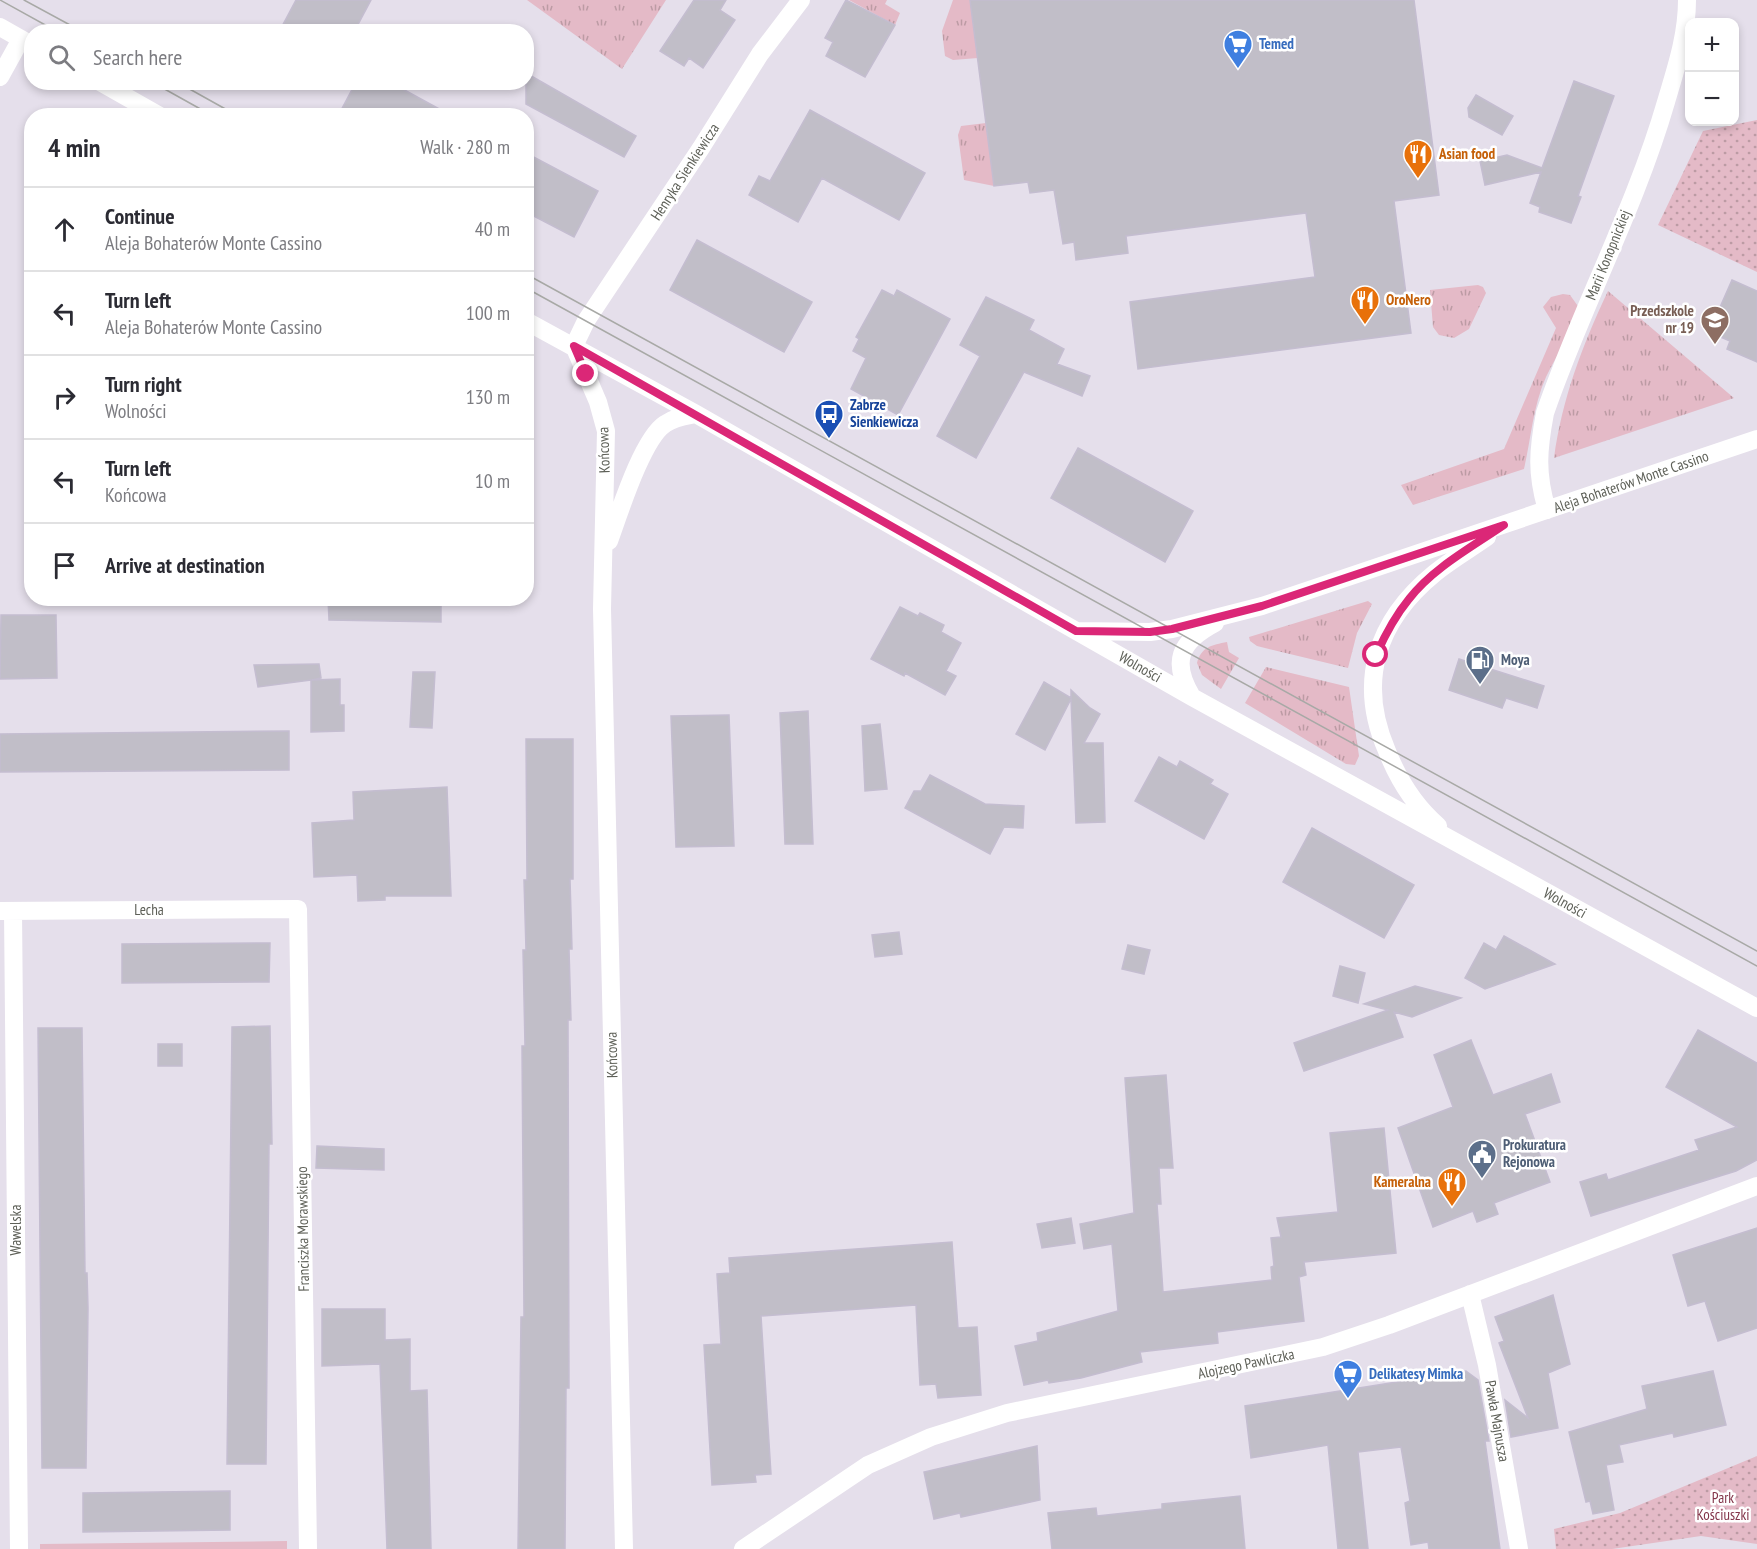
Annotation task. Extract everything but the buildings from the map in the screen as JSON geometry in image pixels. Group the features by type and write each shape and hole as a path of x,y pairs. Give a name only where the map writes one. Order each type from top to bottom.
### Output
{"street":[{"name":"Henryka Sienkiewicza","path":"574,346 586,321 701,148 760,54 801,0"},
{"name":"Marii Konopnickiej","path":"1547,510 1538,470 1538,451 1545,413 1650,155 1679,58 1687,22 1688,0"},
{"path":"0,27 24,41"},
{"path":"0,77 24,45"},
{"path":"114,90 146,108"},
{"name":"Wolności","path":"534,325 696,414 1192,697 1757,1008"},
{"name":"Końcowa","path":"574,346 598,402 606,431 602,560 624,1549"},
{"name":"Końcowa","path":"602,560 630,484 648,448 663,425 676,418 696,414"},
{"name":"Aleja Bohaterów Monte Cassino","path":"1076,631 1150,632 1232,614 1757,439"},
{"name":"Aleja Bohaterów Monte Cassino","path":"1462,847 1429,818 1409,794 1392,765 1375,720 1371,688 1376,655 1391,625 1410,597 1434,573 1504,525"},
{"name":"Aleja Bohaterów Monte Cassino","path":"1192,697 1184,684 1179,666 1182,649 1201,632 1232,614"},
{"name":"Lecha","path":"7,911 298,909"},
{"name":"Franciszka Morawskiego","path":"298,909 308,1549"},
{"name":"Wawelska","path":"7,911 19,1549"},
{"name":"Alojzego Pawliczka","path":"743,1549 868,1465 931,1437 1007,1413 1323,1347 1389,1325 1757,1186"},
{"name":"Pawła Majnusza","path":"1470,1294 1487,1365 1519,1549"}],"green space":[{"path":"527,0 666,0 622,69"},
{"path":"849,0 887,0 885,4 900,13 895,25"},
{"path":"953,0 970,0 978,58 953,60 945,56 942,31"},
{"path":"1757,120 1757,272 1658,225 1703,131 1739,126 1739,124"},
{"path":"986,123 994,186 964,180 958,135 961,126"},
{"path":"1478,285 1483,287 1486,293 1469,329 1454,338 1439,335 1433,327 1430,290"},
{"path":"1608,291 1734,398 1554,458 1562,415 1574,373"},
{"path":"1570,295 1580,309 1542,388 1535,411 1524,469 1413,505 1401,485 1504,449 1556,328 1543,307 1551,297"},
{"path":"1368,601 1372,604 1357,633 1348,668 1257,646 1250,641 1249,637"},
{"path":"1227,642 1229,652 1239,658 1221,689 1202,675 1197,663 1204,650"},
{"path":"1266,667 1349,687 1359,756 1355,765 1346,764 1245,703"},
{"name":"Park Kościuszki","path":"1757,1456 1757,1544 1701,1536 1612,1549 1556,1549 1554,1529 1620,1513"},
{"path":"287,1541 287,1549 40,1549 40,1544"}],"tram line":[{"path":"0,0 44,24"},
{"path":"24,0 68,24"},
{"path":"166,90 199,108"},
{"path":"191,90 224,108"},
{"path":"534,278 1757,951"},
{"path":"534,292 1757,966"}],"place":[{"name":"Temed","path":"1238,70"},
{"name":"Asian food","path":"1418,180"},
{"name":"OroNero","path":"1365,326"},
{"name":"Przedszkole nr 19","path":"1715,346"},
{"name":"Zabrze Sienkiewicza","path":"829,440"},
{"name":"Moya","path":"1480,686"},
{"name":"Prokuratura Rejonowa","path":"1482,1180"},
{"name":"Kameralna","path":"1452,1208"},
{"name":"Delikatesy Mimka","path":"1348,1400"}],"route":[{"path":"586,374 574,346 1076,631 1150,632 1172,629 1262,606 1504,525 1434,573 1410,597 1391,625 1376,655"}]}
